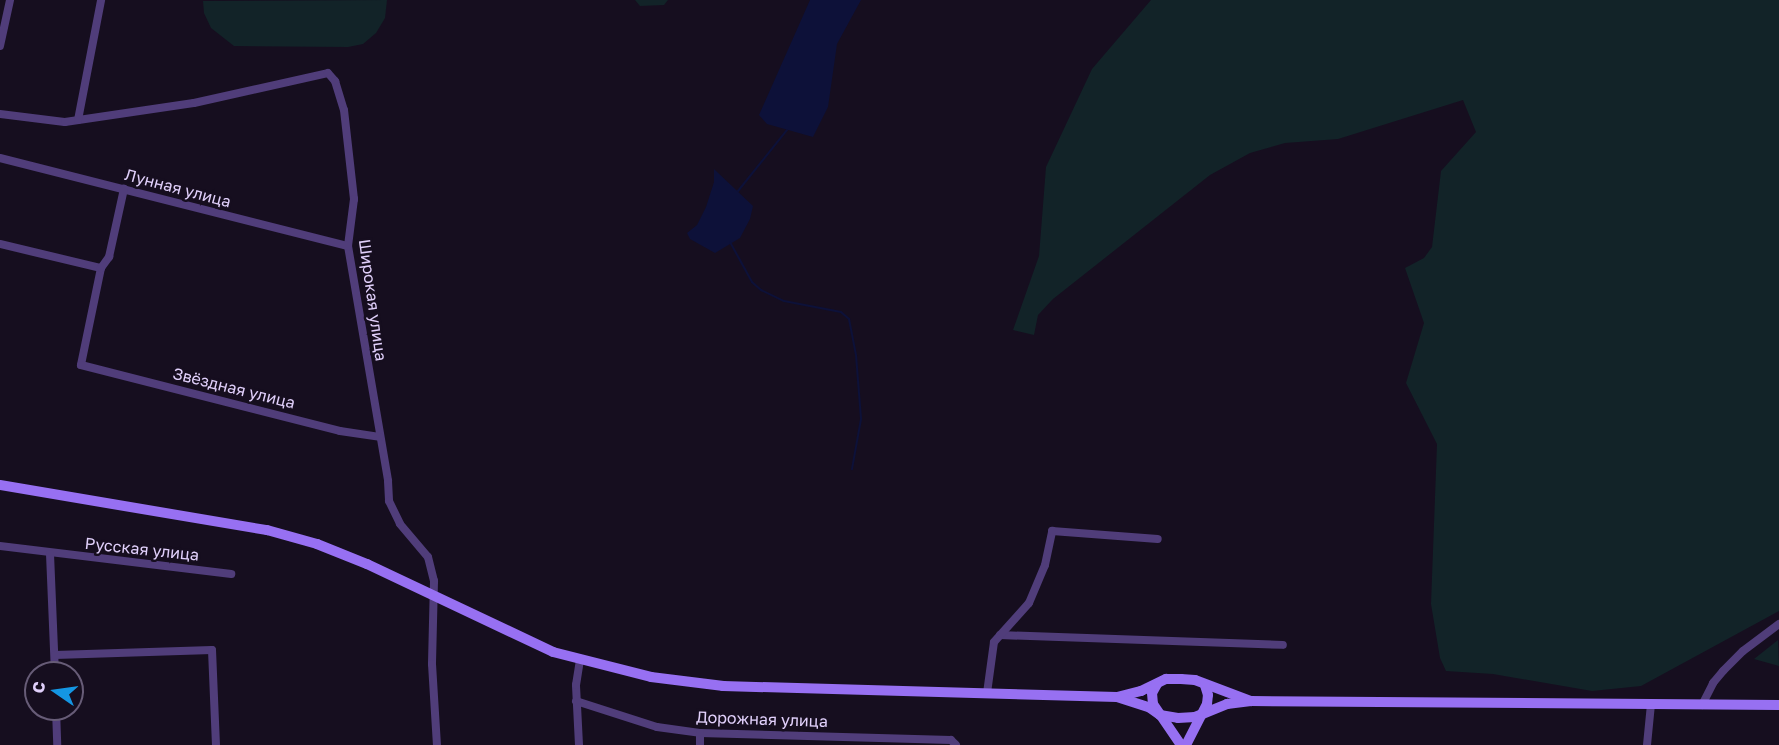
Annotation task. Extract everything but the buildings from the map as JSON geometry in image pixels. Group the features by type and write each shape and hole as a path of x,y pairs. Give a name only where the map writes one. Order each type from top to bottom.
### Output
{"main road":[{"path":"0,485 267,530 317,544 435,596 519,637 580,661 651,677 723,686 1117,697 1150,708 1160,715 1190,718 1227,704 1251,701 1779,705"},
{"path":"1117,697 1171,678 1195,680 1251,701"},
{"path":"1157,683 1152,701 1181,745"},
{"path":"1186,745 1204,713 1208,695 1205,685"}],"street":[{"path":"0,46 10,0"},
{"path":"78,120 101,0"},
{"name":"Широкая улица","path":"0,114 65,122 194,103 328,73 338,88 344,110 354,199 348,246 393,514 428,558 435,596 432,664 437,745"},
{"name":"Лунная улица","path":"0,158 348,246"},
{"path":"0,244 101,268 109,257 124,189"},
{"name":"Звёздная улица","path":"101,268 81,365 340,432 380,437"},
{"path":"987,693 994,642 1029,603 1045,565 1052,531 1158,539"},
{"name":"Русская улица","path":"0,546 50,554 231,574"},
{"path":"50,554 55,661"},
{"path":"1702,705 1713,683 1723,672 1743,651 1779,624"},
{"path":"1000,635 1283,645"},
{"path":"55,655 212,650 216,745"},
{"path":"579,745 576,701 580,661"},
{"name":"Дорожная улица","path":"576,701 657,727 700,733 830,740 953,743"},
{"path":"1647,745 1651,704"},
{"path":"56,721 57,745"},
{"path":"700,733 700,745"}],"shaded area":[{"path":"387,0 385,18 376,33 363,44 348,47 234,46 211,28 204,13 203,1"},
{"path":"635,0 668,0 664,5 640,6"},
{"path":"810,0 861,0 837,44 828,107 813,137 767,124 759,115"},
{"path":"1151,0 1779,0 1779,611 1641,686 1592,691 1493,674 1446,671 1440,658 1431,604 1437,444 1406,383 1424,323 1405,268 1424,258 1432,247 1441,171 1476,132 1463,100 1338,139 1285,143 1250,153 1210,175 1053,299 1038,315 1034,335 1013,330 1039,256 1046,167 1092,69"},
{"path":"714,169 753,206 750,219 740,238 715,253 690,239 687,233 697,225 706,207 714,182"},
{"path":"1778,640 1779,666 1754,659"}],"waterway":[{"path":"738,191 787,130"},
{"path":"730,242 752,282 761,290 784,301 841,312 849,319 856,355 861,419 852,469"}]}
